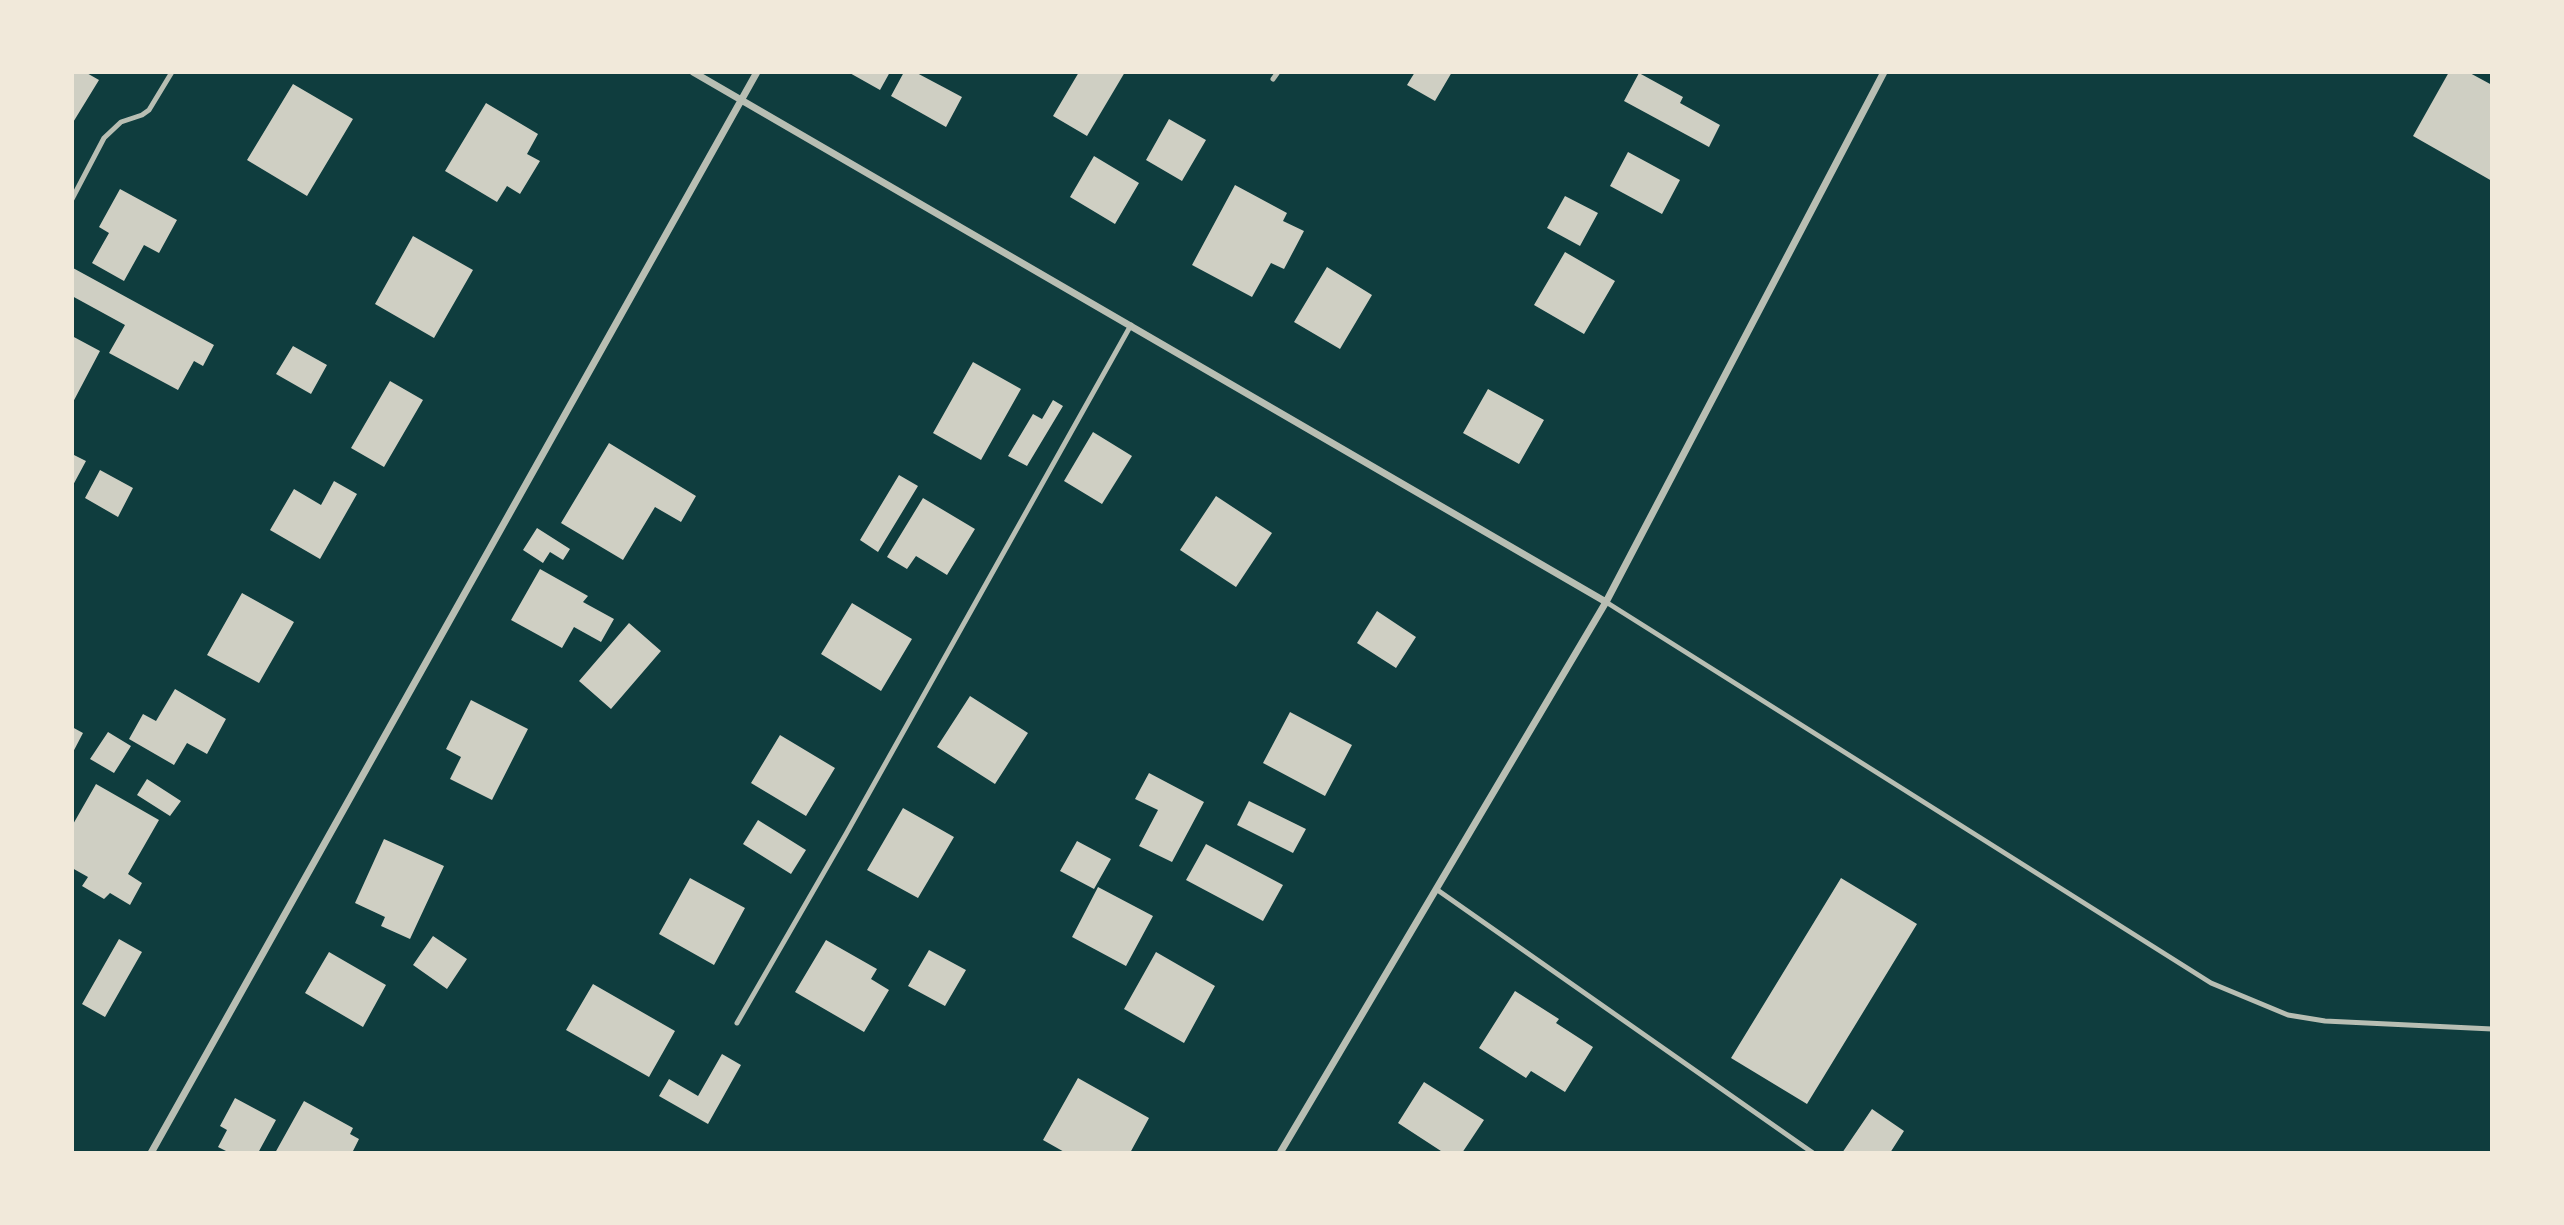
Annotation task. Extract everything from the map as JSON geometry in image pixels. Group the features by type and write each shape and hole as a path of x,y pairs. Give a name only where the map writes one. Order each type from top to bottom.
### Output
{"street":[{"path":"694,72 1606,601"},
{"path":"151,1153 757,72"},
{"path":"1280,1153 1606,601 1884,72"}],"lane":[{"path":"72,199 104,138 121,122 149,110 172,72"},
{"path":"1273,79 1278,72"},
{"path":"737,1023 1131,325"},
{"path":"1606,601 2211,983 2288,1015 2313,1019 2492,1029"},
{"path":"1436,889 1812,1153"}],"building":[{"path":"72,72 85,72 99,80 72,124"},
{"path":"848,72 890,72 880,90"},
{"path":"904,72 915,72 962,97 946,127 891,96"},
{"path":"1079,72 1125,72 1087,136 1053,116"},
{"path":"1415,72 1452,72 1435,101 1407,85"},
{"path":"2449,72 2468,72 2492,85 2492,181 2413,136"},
{"path":"1639,73 1683,97 1680,103 1720,125 1709,147 1624,101"},
{"path":"293,84 353,119 307,196 247,160"},
{"path":"486,103 538,134 527,154 540,161 520,194 507,186 497,202 445,171"},
{"path":"1169,119 1206,140 1182,181 1146,160"},
{"path":"1628,152 1680,180 1662,214 1610,186"},
{"path":"1094,156 1139,183 1115,224 1070,197"},
{"path":"1235,185 1287,213 1283,221 1304,231 1284,269 1271,263 1252,297 1192,265"},
{"path":"120,189 177,220 159,253 144,245 124,281 92,263 109,233 99,227"},
{"path":"1565,196 1598,213 1580,246 1547,228"},
{"path":"413,236 473,270 434,338 375,304"},
{"path":"1565,252 1615,281 1584,334 1534,305"},
{"path":"1327,267 1372,295 1340,349 1294,322"},
{"path":"73,268 214,345 203,366 194,361 178,390 109,353 125,325 72,296"},
{"path":"72,336 100,351 72,404"},
{"path":"293,346 327,365 311,394 276,374"},
{"path":"973,362 1021,389 981,460 933,433"},
{"path":"390,381 423,400 384,467 351,448"},
{"path":"1488,389 1544,420 1519,464 1463,433"},
{"path":"1053,400 1063,406 1027,466 1008,456 1033,414 1042,419"},
{"path":"1093,432 1132,456 1102,504 1064,481"},
{"path":"609,443 696,496 681,522 655,507 623,560 561,523"},
{"path":"72,454 86,461 72,487"},
{"path":"100,470 133,488 118,517 85,498"},
{"path":"899,475 918,486 878,552 860,540"},
{"path":"334,481 357,494 320,559 270,530 294,489 321,505"},
{"path":"1216,496 1272,533 1236,587 1180,550"},
{"path":"923,498 975,529 947,575 916,556 907,569 887,557"},
{"path":"537,528 570,549 563,560 550,552 543,563 523,550"},
{"path":"540,569 588,596 583,602 614,619 601,642 574,627 562,648 511,620"},
{"path":"242,593 294,622 259,683 207,655"},
{"path":"852,603 912,639 881,691 821,654"},
{"path":"1377,611 1416,637 1396,668 1357,643"},
{"path":"629,623 661,651 611,709 579,681"},
{"path":"175,689 226,719 207,754 187,743 174,765 129,739 143,714 156,721"},
{"path":"970,696 1028,733 995,784 937,747"},
{"path":"471,700 528,729 492,800 450,779 461,757 446,749"},
{"path":"1290,712 1352,745 1325,796 1263,763"},
{"path":"72,727 83,733 72,754"},
{"path":"108,732 131,746 114,773 90,759"},
{"path":"780,735 835,768 806,816 751,783"},
{"path":"1149,773 1204,802 1172,862 1139,846 1158,810 1135,799"},
{"path":"147,779 181,801 170,816 137,795"},
{"path":"96,784 159,820 128,874 142,883 130,905 110,893 104,899 82,886 88,877 72,868 72,826"},
{"path":"1249,801 1306,829 1293,853 1237,825"},
{"path":"903,808 954,837 918,898 867,870"},
{"path":"758,820 806,850 791,874 743,844"},
{"path":"384,839 444,866 410,939 381,926 385,917 355,903"},
{"path":"1077,841 1111,859 1094,889 1060,871"},
{"path":"1206,844 1283,885 1263,921 1186,880"},
{"path":"690,878 745,908 714,965 659,934"},
{"path":"1841,878 1917,924 1807,1104 1731,1058"},
{"path":"1098,887 1153,916 1126,966 1072,937"},
{"path":"433,936 467,959 447,989 413,965"},
{"path":"119,939 142,952 105,1017 82,1004"},
{"path":"826,940 877,969 871,979 889,990 864,1032 795,992"},
{"path":"929,950 966,970 945,1006 908,986"},
{"path":"329,952 386,985 363,1027 305,993"},
{"path":"1156,952 1215,986 1184,1043 1124,1009"},
{"path":"593,984 675,1031 649,1077 566,1030"},
{"path":"1515,991 1559,1019 1556,1023 1593,1047 1565,1092 1531,1071 1526,1078 1479,1048"},
{"path":"722,1054 741,1065 708,1124 659,1096 669,1079 698,1096"},
{"path":"1078,1078 1149,1118 1130,1153 1066,1153 1043,1140"},
{"path":"1424,1082 1484,1120 1462,1153 1444,1153 1398,1123"},
{"path":"235,1098 276,1120 258,1153 230,1153 218,1147 227,1130 220,1126"},
{"path":"304,1101 353,1128 350,1134 359,1139 352,1153 275,1153"},
{"path":"1872,1109 1904,1131 1890,1153 1842,1153"}]}
